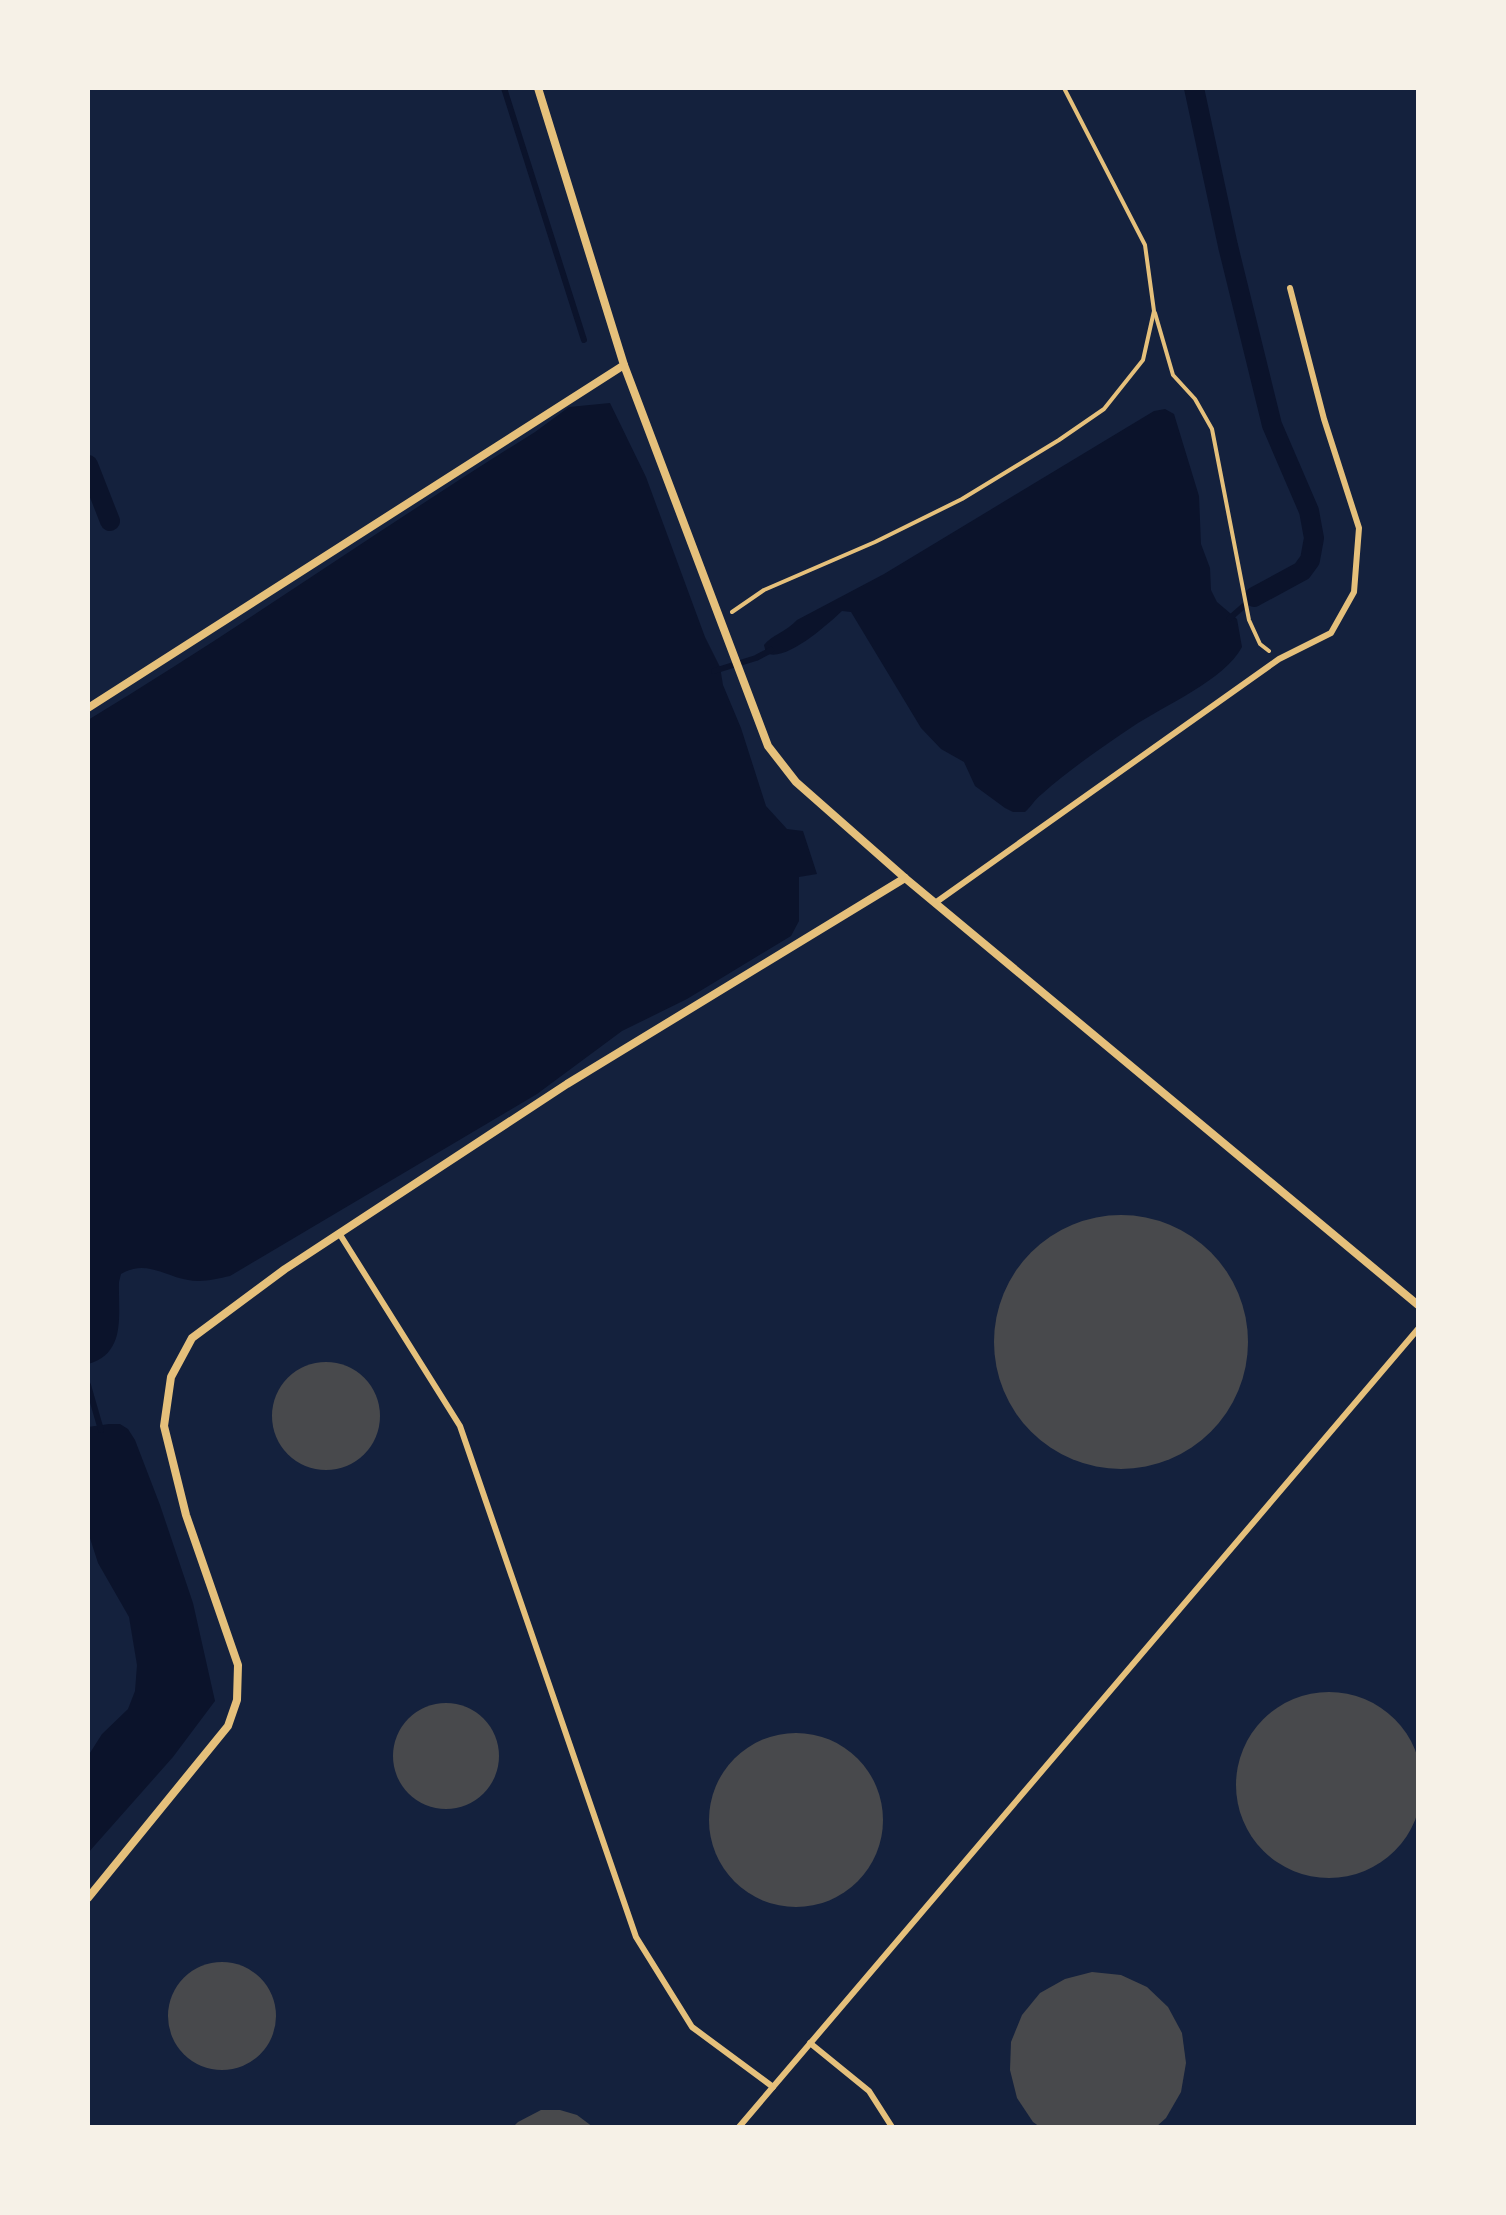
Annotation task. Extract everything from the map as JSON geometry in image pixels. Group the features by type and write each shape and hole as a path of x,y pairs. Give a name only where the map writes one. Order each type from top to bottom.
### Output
{"street":[{"path":"538,88 624,365 768,746 796,782 905,878 1418,1305"},
{"path":"88,708 624,365"},
{"path":"88,1898 228,1726 237,1700 238,1665 186,1515 164,1426 171,1377 192,1338 285,1269 567,1084 905,878"}],"lane":[{"path":"935,903 1279,659 1331,633 1354,592 1359,528 1324,419 1290,288"},
{"path":"339,1233 460,1426 636,1937 692,2027 773,2087"},
{"path":"739,2127 1418,1329"},
{"path":"810,2043 869,2091 892,2127"}],"path":[{"path":"1064,88 1145,245 1154,311 1173,375 1195,399 1212,429 1249,620 1260,644 1279,659"},
{"path":"720,621 764,590 875,542 962,499 1104,409 1143,360 1154,311"}],"water":[{"path":"610,403 646,477 705,637 720,667 723,685 741,728 766,806 787,829 803,831 817,874 799,877 799,921 791,936 687,999 622,1031 537,1094 230,1276 199,1281 141,1268 121,1274 115,1342 100,1359 88,1364 88,720 535,432 569,407"},
{"path":"1165,409 1174,414 1199,496 1201,544 1210,568 1211,590 1217,602 1237,619 1242,647 1234,659 1208,681 1097,751 1037,798 1025,812 1005,808 975,786 964,762 941,749 921,728 851,612 842,611 816,633 784,653 766,653 764,645 797,620 884,574 1154,411"},
{"path":"120,1424 128,1429 135,1440 160,1505 193,1603 215,1701 173,1757 88,1853 88,1756 102,1734 128,1709 135,1691 137,1665 129,1617 98,1563 88,1532 88,1427"}],"building":[{"path":"1109,1215 1133,1215 1170,1224 1202,1243 1220,1261 1239,1293 1246,1317 1246,1367 1239,1391 1220,1423 1202,1441 1158,1464 1133,1469 1109,1469 1072,1460 1040,1441 1022,1423 999,1379 994,1354 994,1330 1003,1293 1022,1261 1040,1243 1084,1220"},
{"path":"326,1362 347,1366 364,1378 376,1395 380,1416 376,1437 364,1454 347,1466 326,1470 305,1466 288,1454 276,1437 272,1416 276,1395 288,1378 305,1366"},
{"path":"1329,1692 1364,1699 1395,1719 1415,1750 1422,1785 1415,1820 1395,1851 1364,1871 1329,1878 1294,1871 1263,1851 1243,1820 1236,1785 1243,1750 1263,1719 1294,1699"},
{"path":"446,1703 466,1707 484,1718 495,1736 499,1756 495,1776 484,1794 466,1805 446,1809 426,1805 408,1794 397,1776 393,1756 397,1736 408,1718 426,1707"},
{"path":"796,1733 829,1740 857,1759 876,1787 883,1820 876,1853 857,1881 829,1900 796,1907 763,1900 735,1881 716,1853 709,1820 716,1787 735,1759 763,1740"},
{"path":"222,1962 243,1966 260,1978 272,1995 276,2016 272,2037 260,2054 243,2066 222,2070 201,2066 184,2054 172,2037 168,2016 172,1995 184,1978 201,1966"},
{"path":"1092,1972 1121,1975 1147,1987 1168,2007 1182,2033 1186,2063 1181,2092 1166,2118 1156,2127 1040,2127 1017,2098 1010,2070 1011,2042 1022,2015 1040,1993 1065,1979"},
{"path":"541,2110 560,2110 577,2115 593,2127 513,2127"}],"waterway":[{"path":"504,88 584,340"},
{"path":"1194,88 1228,246 1272,425 1309,511 1314,538 1310,560 1302,571 1254,597"},
{"path":"88,465 110,521"},
{"path":"1230,618 1254,597"},
{"path":"714,671 771,650"},
{"path":"88,1385 101,1430"}]}
